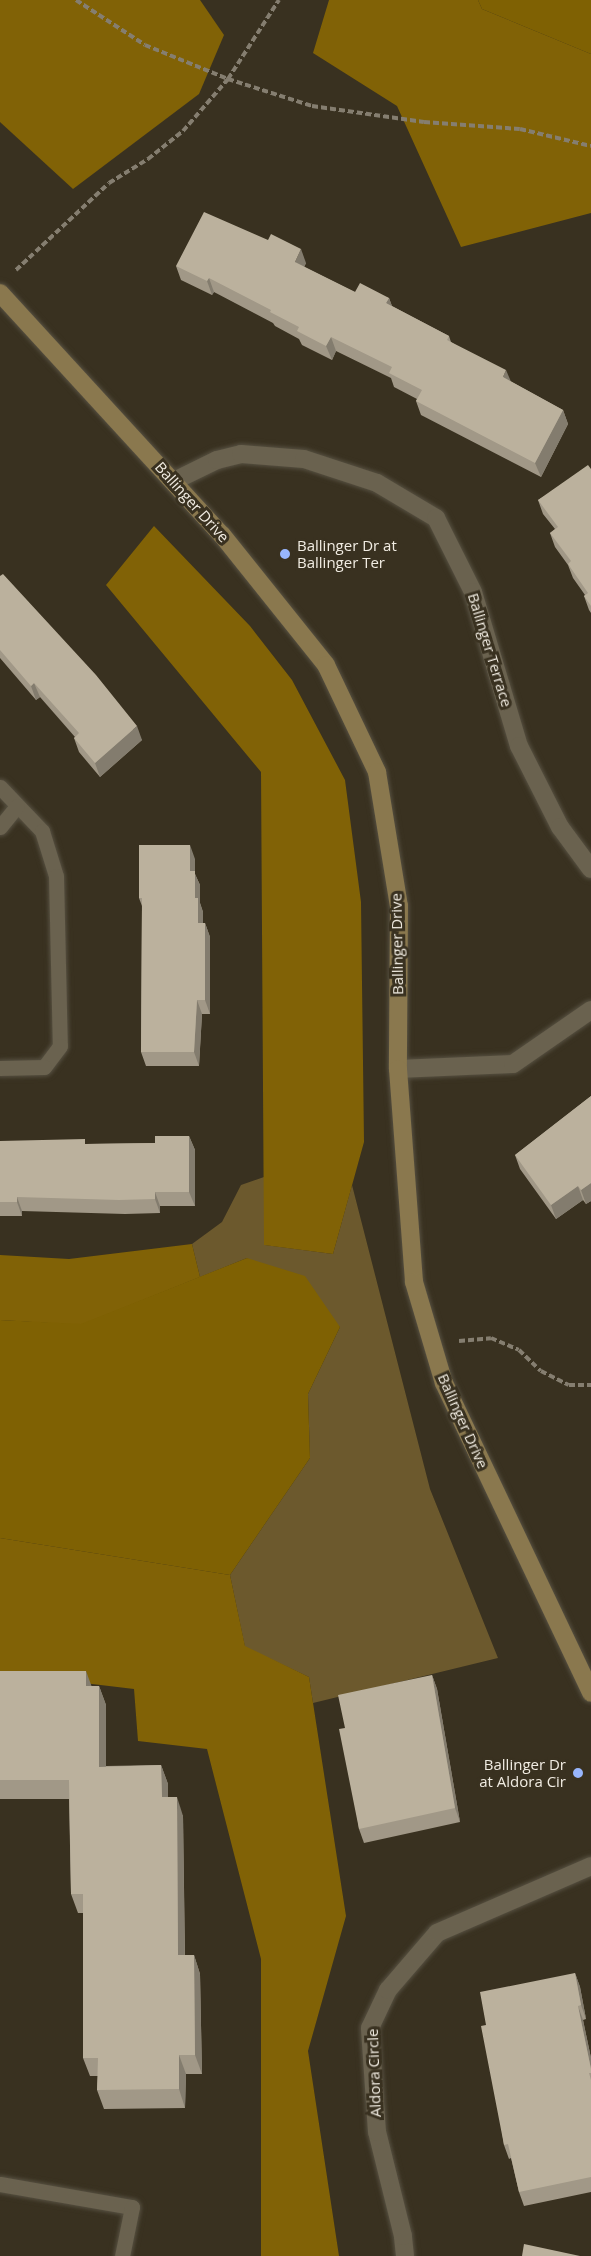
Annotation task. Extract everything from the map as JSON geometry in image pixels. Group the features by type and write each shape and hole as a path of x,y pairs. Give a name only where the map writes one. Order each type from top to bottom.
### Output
{"street":[{"name":"Ballinger Drive","path":"4,285 222,535 326,665 377,771 399,906 398,1069 414,1282 444,1383 591,1694"},
{"name":"Ballinger Terrace","path":"174,481 217,460 241,454 304,459 377,483 436,518 473,592 519,746 560,827 591,869"},
{"path":"398,1069 513,1064 591,1010"},
{"name":"Aldora Circle","path":"405,2256 403,2236 377,2132 370,2028 374,2019 388,1990 437,1933 591,1866"}],"lane":[{"path":"0,788 42,831 56,876 60,1046 44,1067 0,1068"},
{"path":"0,826 17,806"},
{"path":"0,2184 132,2207 122,2256"}],"path":[{"path":"76,0 145,45 228,79 312,106 424,122 520,129 591,146"},
{"path":"4,285 109,183 148,159 183,131 228,79 279,0"},
{"path":"432,1343 491,1338 519,1350 540,1371 569,1384 591,1384"}],"shaded area":[{"path":"0,0 200,0 224,35 199,94 73,189 0,122"},
{"path":"329,0 478,0 482,9 591,54 591,213 461,247 397,106 313,53"},
{"path":"478,0 591,0 591,54 482,9"},
{"path":"154,526 250,626 292,680 345,780 361,902 364,1142 333,1254 264,1245 261,772 106,585"},
{"path":"264,1177 265,1245 333,1254 352,1185 430,1489 498,1658 313,1703 309,1677 245,1647 230,1575 310,1458 308,1394 340,1327 247,1258 200,1277 192,1244 222,1222 241,1185"},
{"path":"192,1244 200,1277 81,1325 0,1320 0,1255 69,1259"},
{"path":"247,1258 305,1276 340,1327 308,1394 310,1458 230,1575 0,1538 0,1320 81,1324"},
{"path":"0,1538 230,1575 245,1646 309,1677 346,1916 308,2051 339,2256 261,2256 261,1959 207,1749 138,1741 134,1689 0,1673"}],"building":[{"path":"204,212 268,240 271,234 301,249 295,262 355,292 360,283 389,298 386,303 449,336 447,340 506,370 503,377 563,410 535,463 416,401 422,390 389,373 392,367 331,337 326,346 297,331 299,327 270,312 271,310 209,278 207,281 176,266"},
{"path":"588,465 591,469 591,606 584,596 588,593 568,564 571,561 550,533 558,527 538,500"},
{"path":"3,574 96,675 137,726 95,763 74,738 79,733 34,683 31,686 0,650 0,576"},
{"path":"139,845 190,845 190,871 195,871 198,923 205,923 205,1000 197,1000 194,1052 141,1052 142,898 139,898"},
{"path":"591,1096 591,1183 581,1190 578,1186 551,1205 515,1155"},
{"path":"155,1136 189,1136 189,1192 155,1192 155,1199 17,1197 17,1202 0,1202 0,1141 85,1139 85,1144 155,1143"},
{"path":"0,1671 86,1671 86,1686 99,1686 99,1767 161,1765 162,1797 177,1797 178,1955 194,1955 195,2055 179,2055 179,2089 97,2090 98,2058 83,2058 83,1894 71,1894 69,1780 0,1780"},
{"path":"432,1675 455,1808 359,1829 339,1729 345,1728 338,1695"},
{"path":"575,1973 581,2005 578,2006 591,2069 589,2073 591,2080 591,2177 519,2192 508,2144 504,2145 481,2026 486,2025 480,1992"},
{"path":"524,2244 580,2256 522,2256"}],"place":[{"name":"Ballinger Dr at Ballinger Ter","path":"285,554"},
{"name":"Ballinger Dr at Aldora Cir","path":"578,1773"}]}
